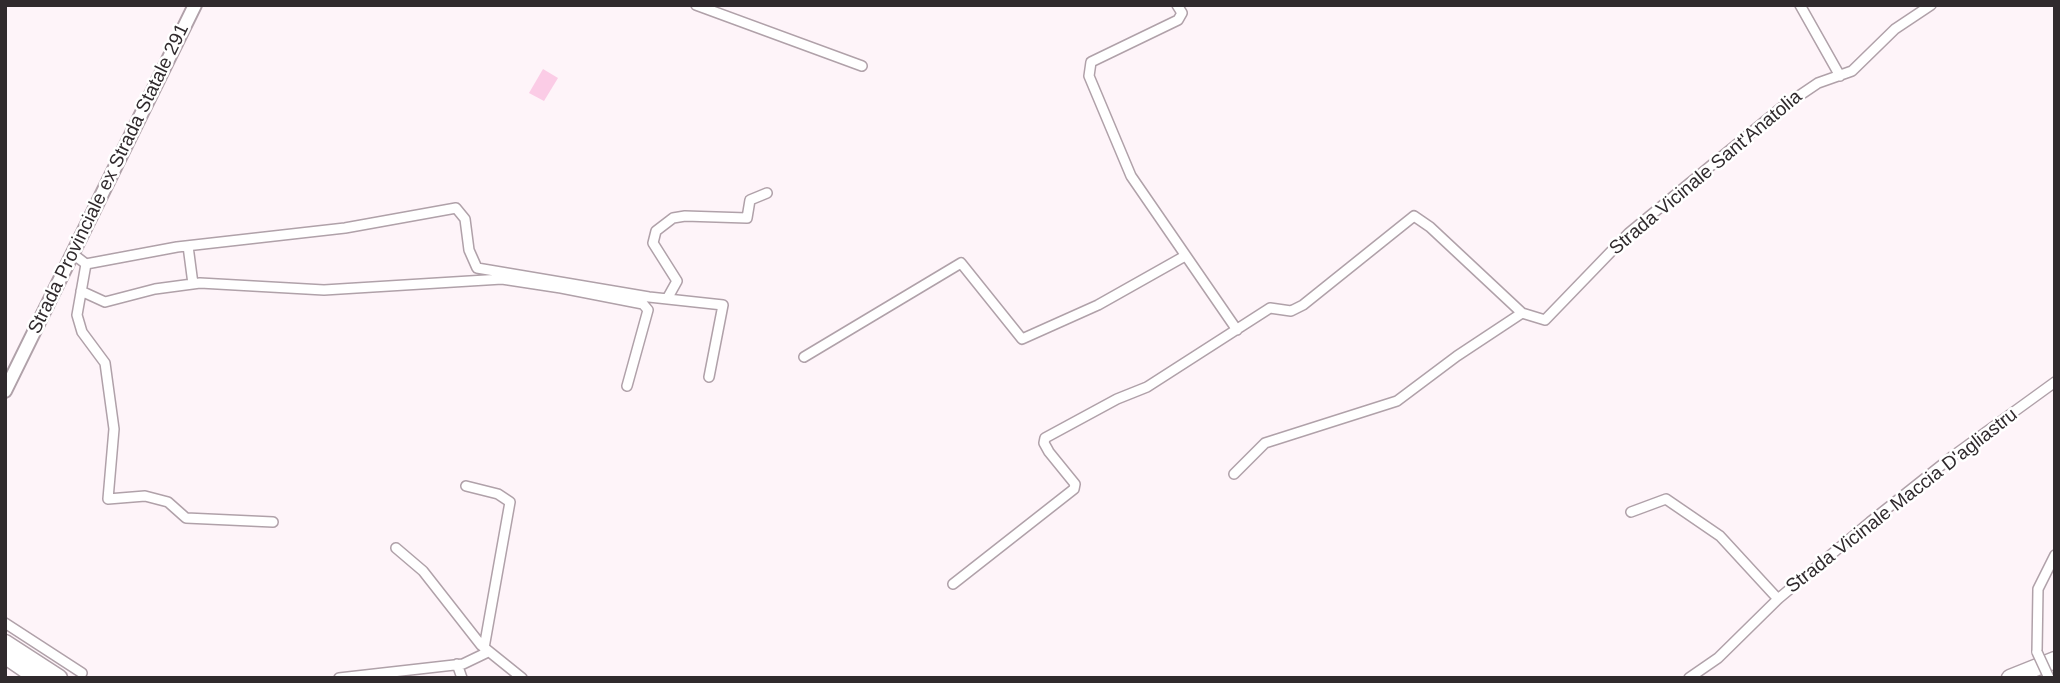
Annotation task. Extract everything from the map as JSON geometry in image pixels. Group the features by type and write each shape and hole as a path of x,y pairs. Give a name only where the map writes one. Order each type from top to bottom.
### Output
{"highway":[{"path":"7,651 38,678"},
{"path":"7,651 59,678"},
{"path":"2010,678 2055,660"},
{"path":"2047,678 2055,673"}],"street":[{"name":"Strada Provinciale ex Strada Statale 291","path":"5,391 195,5"},
{"path":"696,5 862,66"},
{"path":"1177,5 1182,13 1178,20 1091,62 1089,76 1131,176 1237,330"},
{"path":"1800,5 1840,76"},
{"name":"Strada Vicinale Sant'Anatolia","path":"1521,313 1545,320 1637,227 1781,108 1818,83 1859,67 1895,29 1931,5"},
{"path":"667,299 677,281 653,243 656,231 673,218 685,216 747,218 750,200 767,193"},
{"path":"73,254 86,264 188,246 345,228 456,208 465,219 469,250 477,268 667,299 723,305 709,377"},
{"path":"953,583 1074,489 1075,484 1049,452 1044,443 1045,438 1117,399 1147,387 1270,308 1291,311 1303,304 1414,216 1430,227 1521,313 1397,401 1265,443 1234,474"},
{"path":"188,246 193,284"},
{"path":"804,357 961,263 1022,339 1098,305 1185,256"},
{"path":"86,264 77,315 82,332 105,363 114,429 108,499 145,496 168,502 186,518 273,522"},
{"path":"81,291 105,302 193,284 324,290 502,279 643,304 648,310 627,386"},
{"name":"Strada Vicinale Maccia D'agliastru","path":"1689,678 1718,658 1778,599 1952,456 2055,382"},
{"path":"466,486 498,494 510,502 486,650"},
{"path":"1631,512 1666,499 1720,536 1778,599"},
{"path":"396,548 423,571 486,650 522,678"},
{"path":"2047,678 2037,652 2038,589 2055,555"},
{"path":"5,623 82,673"},
{"path":"339,678 457,664 486,650"},
{"path":"457,664 462,678"}],"shaded area":[{"path":"543,69 558,78 544,101 529,93"}]}
